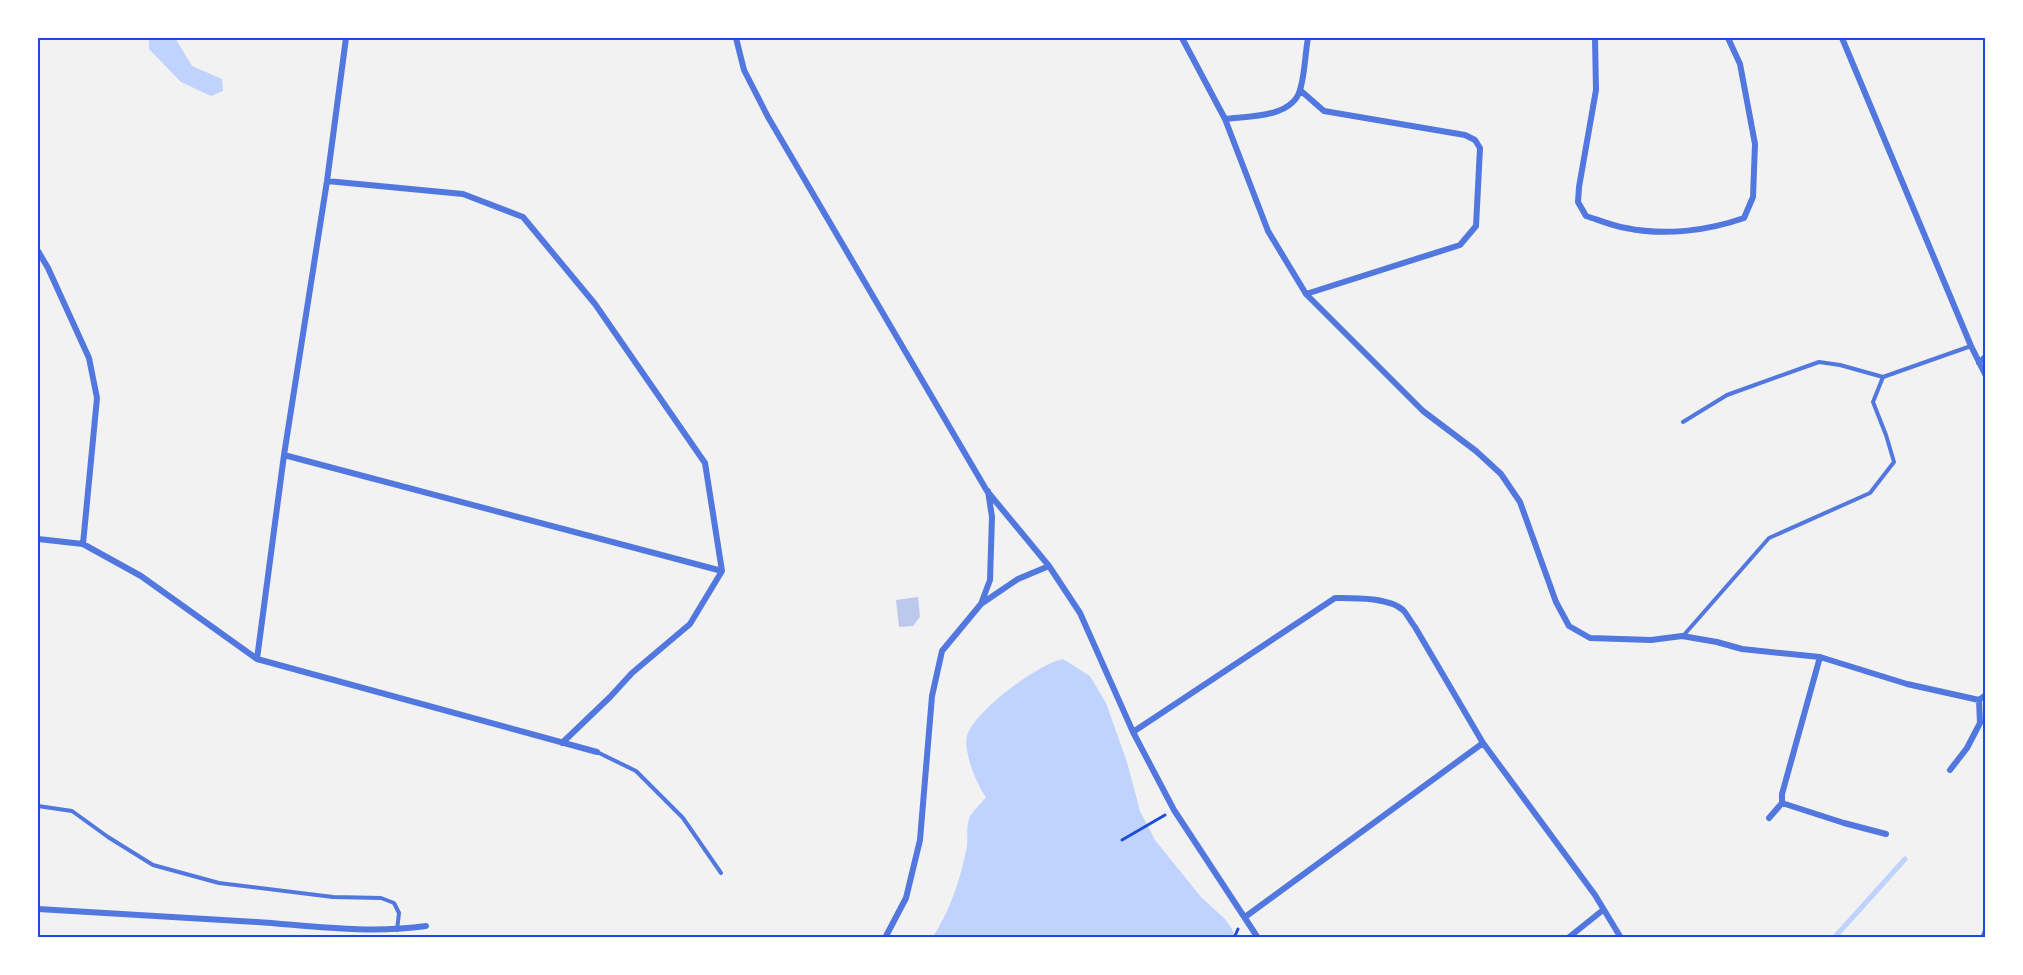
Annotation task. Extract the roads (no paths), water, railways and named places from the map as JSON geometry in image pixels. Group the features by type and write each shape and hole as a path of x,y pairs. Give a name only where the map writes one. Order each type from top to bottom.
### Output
{"street":[{"path":"257,659 284,455 327,181 346,38"},
{"path":"736,38 744,70 768,117 987,491 1049,566 1080,613 1133,732 1174,810 1258,938"},
{"path":"1182,38 1225,119 1268,231 1306,294 1423,411 1476,451 1501,474 1520,502 1556,602 1569,626 1590,638 1651,640 1682,636 1742,649 1820,657 1907,684 1982,698 1980,723 1967,747 1950,770"},
{"path":"1225,119 1262,115 1287,108 1300,90 1308,38"},
{"path":"1594,38 1596,90 1578,202 1586,216 1624,228 1658,233 1728,224 1744,218 1754,197 1755,144 1740,64 1728,38"},
{"path":"1842,38 1971,346 1986,376"},
{"path":"1300,90 1324,111 1465,135 1476,140 1480,148 1476,226 1460,245 1306,294"},
{"path":"327,181 463,194 523,217 595,304 705,463 722,571 690,624 632,673 562,743"},
{"path":"38,251 89,358 97,398 83,544"},
{"path":"1979,363 1986,356"},
{"path":"284,455 722,571"},
{"path":"981,604 990,580 992,517 987,491"},
{"path":"38,539 83,544 141,576 257,659 597,752"},
{"path":"885,938 906,898 920,840 932,696 942,651 981,604 1018,579 1049,566"},
{"path":"1133,732 1335,598 1357,597 1385,602 1402,609 1415,627 1483,743 1595,896 1621,938"},
{"path":"1769,818 1782,803 1782,795 1820,657"},
{"path":"1245,917 1483,743"},
{"path":"1782,803 1886,834"},
{"path":"38,909 360,931 426,926"},
{"path":"1568,938 1603,910"},
{"path":"1983,938 1986,931"}],"lane":[{"path":"1683,422 1727,395 1819,362 1840,365 1882,377 1971,346"},
{"path":"1682,636 1769,538 1870,493 1894,462 1873,402 1882,377"},
{"path":"597,752 636,771 683,818 721,873"},
{"path":"38,806 72,810 108,837 153,865 219,883 333,897 381,898 394,903 399,913 397,930"}],"water":[{"path":"149,38 175,38 192,66 222,79 223,91 211,96 181,82 149,49"},
{"path":"1063,659 1090,676 1106,703 1127,762 1140,811 1155,840 1201,897 1225,919 1235,937 932,938 949,906 962,870 969,819 986,797 972,768 967,750 967,736 981,714 1008,690 1038,670"}],"waterway":[{"path":"1834,938 1905,859"}]}
